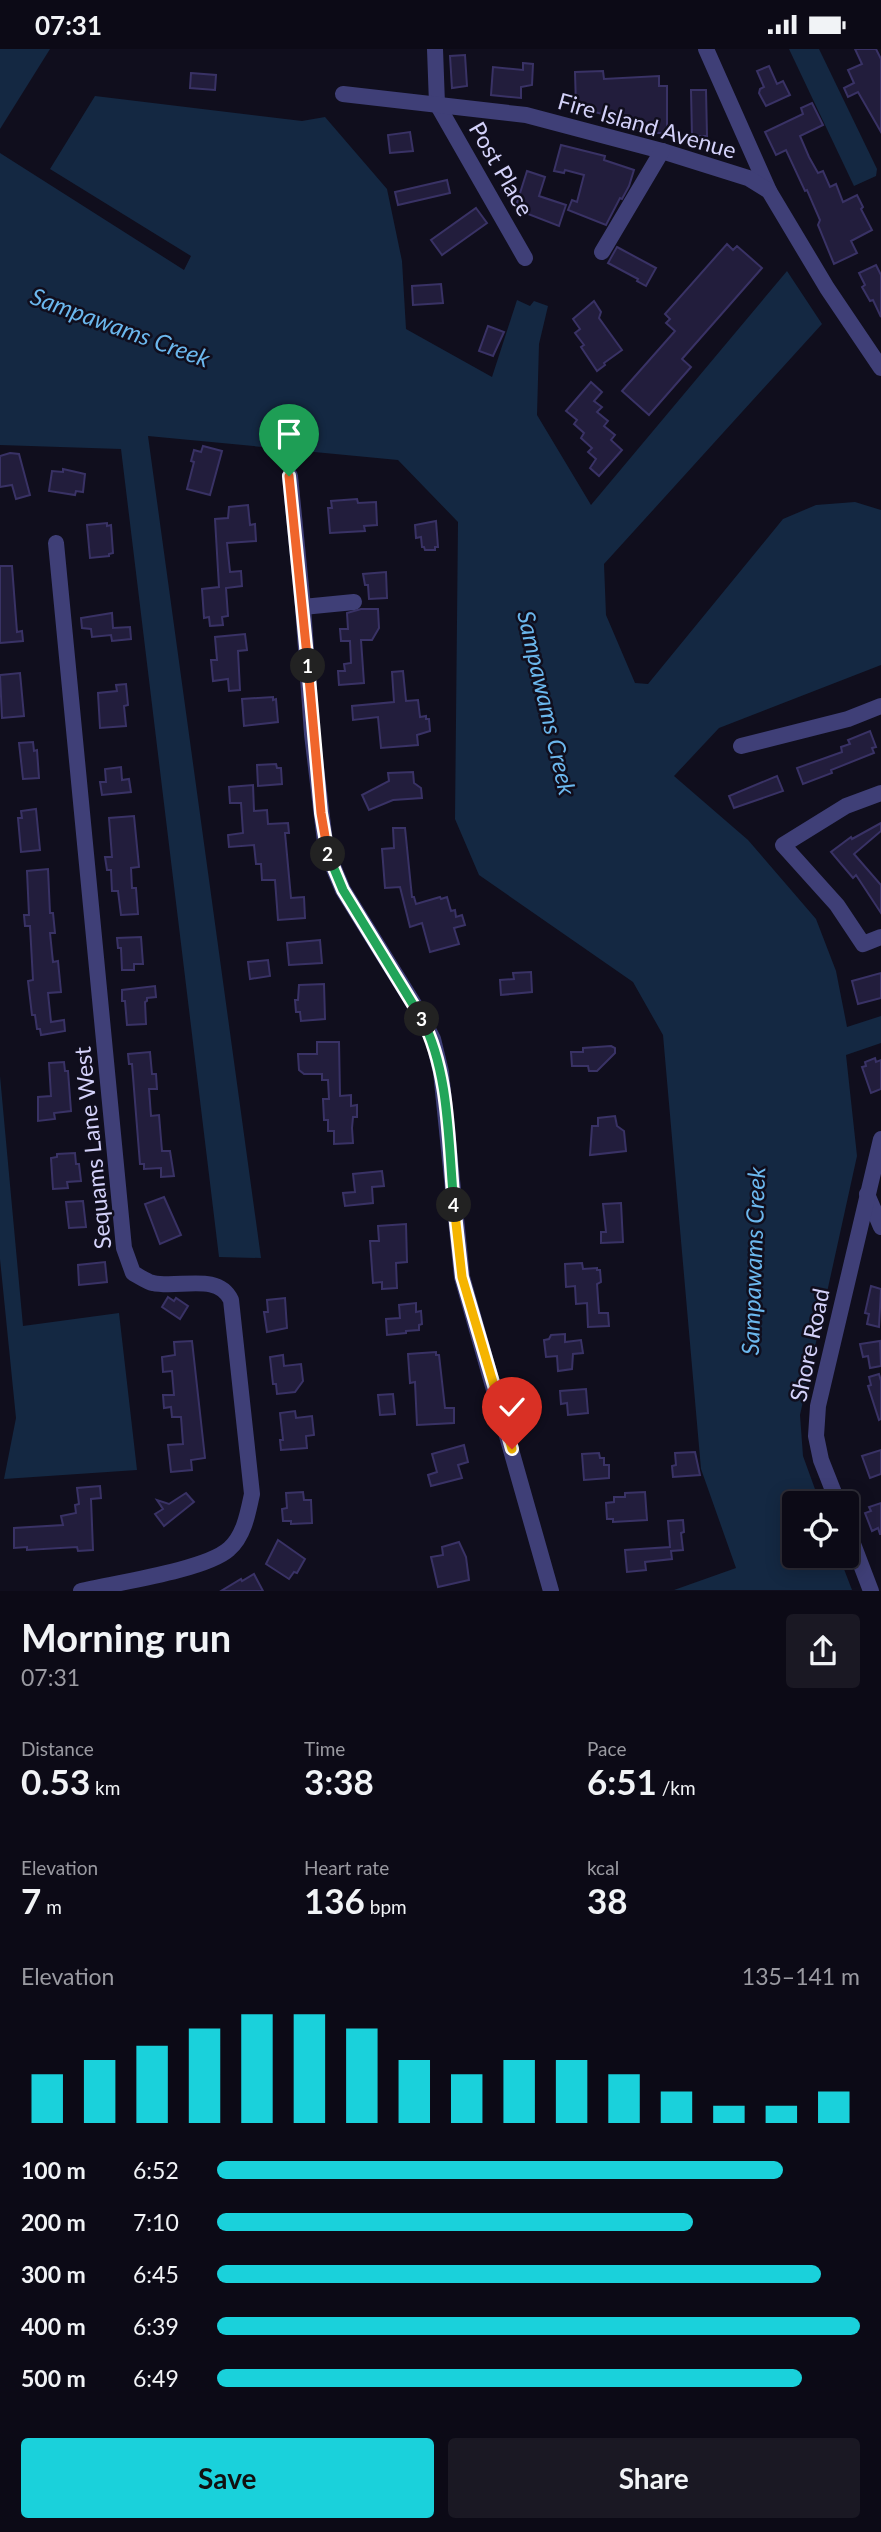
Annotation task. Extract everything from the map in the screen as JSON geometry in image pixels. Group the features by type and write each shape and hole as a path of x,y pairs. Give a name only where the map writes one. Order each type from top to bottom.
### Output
{"street":[{"path":"435,49 437,104"},
{"path":"706,49 769,191 827,288 881,368"},
{"name":"Fire Island Avenue","path":"344,94 527,115 727,170 769,191"},
{"name":"Post Place","path":"437,104 525,258"},
{"path":"602,252 662,151"},
{"path":"289,476 326,850 343,890 433,1039 441,1072 462,1277 551,1591"},
{"name":"Sequams Lane West","path":"56,543 124,1248 133,1273 152,1283 215,1284 227,1291 231,1300 253,1494 246,1523 230,1549 201,1564 81,1591"},
{"path":"303,607 354,602"},
{"path":"741,746 848,719 881,706"},
{"path":"881,793 846,806 783,845 837,905 863,944 881,937"},
{"name":"Shore Road","path":"833,1491 821,1459 816,1436 818,1406 881,1139"},
{"path":"867,1194 881,1227"},
{"path":"859,1560 871,1591"}],"water":[{"path":"0,49 50,49 0,129"},
{"path":"789,49 819,49 877,169 876,176 854,186"},
{"name":"Sampawams Creek","path":"95,96 302,121 325,117 387,189 402,261 406,329 492,377 517,300 530,306 534,301 548,306 539,344 537,415 591,505 787,271 822,324 604,564 606,615 635,683 648,684 783,519 816,505 855,502 881,510 881,665 719,728 674,776 748,840 816,919 836,971 847,1027 881,1016 881,1043 846,1055 857,1156 800,1415 803,1456 816,1491 782,1491 782,1568 844,1568 852,1590 674,1590 736,1568 701,1469 663,1035 633,982 479,875 455,819 458,522 398,460 148,436 261,1258 219,1257 121,449 0,445 0,153 184,270 191,256 50,169"},
{"path":"0,1076 23,1326 119,1313 137,1470 4,1479 16,1418 0,1259"}],"building":[{"path":"855,49 876,49 881,59 881,132 858,92 848,97 844,88 854,83 848,70 862,64"},
{"path":"465,55 467,86 452,88 450,56"},
{"path":"523,63 533,64 532,85 521,87 521,98 491,95 493,67 523,70"},
{"path":"769,66 777,84 783,81 790,95 766,106 759,93 764,87 757,71"},
{"path":"603,71 604,79 659,76 659,86 667,86 667,133 654,133 621,123 621,119 576,107 575,72"},
{"path":"191,73 216,75 215,90 190,88"},
{"path":"691,90 706,90 707,136 692,136"},
{"path":"812,103 823,125 800,136 809,157 818,173 823,171 830,187 836,184 843,202 857,195 872,230 851,241 857,253 834,264 807,190 805,191 786,150 776,155 765,132 803,114 801,108"},
{"path":"410,132 413,151 390,153 388,135"},
{"path":"561,145 605,156 604,160 634,170 629,186 606,225 568,210 572,200 577,202 584,175 565,170 564,173 554,171"},
{"path":"527,171 545,177 539,196 566,205 559,226 515,209"},
{"path":"447,180 450,193 398,205 395,192"},
{"path":"476,208 487,223 442,255 431,240"},
{"path":"727,244 733,250 737,246 762,268 682,359 691,367 649,415 622,391 675,331 666,323 670,319 665,314"},
{"path":"617,247 656,268 646,286 608,263"},
{"path":"876,265 881,275 881,317 873,300 870,301 862,287 865,285 859,273"},
{"path":"441,284 443,303 413,305 412,286"},
{"path":"594,301 601,312 599,318 622,350 597,371 581,347 584,345 575,333 580,329 573,319"},
{"path":"488,326 504,332 493,356 479,351"},
{"path":"591,382 602,392 594,401 602,407 597,412 608,421 604,426 615,435 611,440 622,450 599,476 590,468 596,459 588,452 592,448 581,438 584,433 574,424 577,420 566,411"},
{"path":"203,446 222,451 210,495 187,489 194,462 191,461 194,450 201,452"},
{"path":"19,454 30,495 16,499 12,485 0,487 0,456"},
{"path":"63,469 85,474 83,492 76,491 75,495 49,491 52,471 63,472"},
{"path":"357,499 358,503 376,502 377,525 364,526 365,531 330,533 328,508 332,508 331,501"},
{"path":"248,505 250,525 255,524 256,541 227,543 230,572 241,571 242,586 226,588 228,616 222,617 223,625 210,626 209,617 204,618 202,589 219,587 215,519 228,518 229,507"},
{"path":"436,521 438,547 435,547 435,550 425,550 421,537 416,538 415,525"},
{"path":"107,523 107,526 111,525 113,553 90,558 87,525"},
{"path":"0,566 12,566 17,632 22,631 23,641 0,643"},
{"path":"386,572 387,598 369,599 368,585 365,585 363,574"},
{"path":"361,609 378,609 379,628 372,640 361,640 364,683 339,685 338,671 345,671 344,664 351,663 350,641 341,641 340,629 348,629 347,613"},
{"path":"112,613 113,628 130,627 131,639 112,641 111,635 92,637 91,629 82,628 81,618"},
{"path":"245,634 247,650 238,651 240,690 229,691 228,679 213,681 211,660 217,660 215,637"},
{"path":"403,671 406,701 418,700 420,717 426,716 426,719 429,719 430,731 417,735 418,745 381,748 378,717 353,720 352,706 394,702 392,672"},
{"path":"20,673 24,716 2,718 0,675"},
{"path":"126,684 126,726 100,728 98,693 117,691 116,685"},
{"path":"273,697 273,700 276,699 278,722 244,726 242,699"},
{"path":"870,731 876,747 872,748 874,753 803,784 797,768 842,752 841,747 850,744 848,740"},
{"path":"33,742 34,751 37,750 39,778 23,779 19,743"},
{"path":"276,764 277,768 281,768 282,784 258,786 257,765"},
{"path":"121,767 122,780 129,779 131,792 102,795 100,782 106,782 105,769"},
{"path":"413,772 414,783 421,788 422,798 393,800 369,810 362,795 389,781 388,773"},
{"path":"777,776 783,791 734,808 729,796"},
{"path":"253,785 254,811 267,810 268,824 288,823 289,833 285,833 291,898 304,897 305,918 278,920 275,880 262,880 261,864 256,864 254,845 229,847 228,835 243,833 241,803 230,803 229,787"},
{"path":"36,809 40,850 21,852 18,818 22,818 21,811"},
{"path":"134,816 139,867 131,868 138,914 121,915 118,891 112,891 111,870 107,870 105,857 112,857 109,818"},
{"path":"881,823 881,831 854,854 881,885 881,913 856,875 853,878 831,852 851,837 852,839"},
{"path":"393,828 405,828 412,897 416,904 447,897 451,911 455,910 456,917 462,915 465,925 454,928 459,944 430,952 422,923 410,927 400,887 385,888 382,849 394,848"},
{"path":"48,869 50,913 53,913 55,933 50,933 53,962 58,961 61,992 48,993 51,1022 64,1020 65,1031 41,1035 40,1029 37,1029 35,1015 32,1015 28,981 33,980 30,926 25,926 24,915 29,915 27,871"},
{"path":"141,937 143,964 134,964 134,970 122,970 121,948 118,948 117,938"},
{"path":"320,940 322,963 289,965 287,943"},
{"path":"268,960 270,976 250,979 248,962"},
{"path":"531,972 532,992 501,995 500,980 514,979 513,973"},
{"path":"881,973 881,998 858,1004 852,981"},
{"path":"324,984 325,1019 301,1021 300,1012 296,1012 295,1000 298,1000 299,985"},
{"path":"155,986 156,997 147,998 145,1002 146,1024 127,1025 122,990"},
{"path":"317,1042 339,1042 340,1096 351,1095 351,1106 357,1105 357,1117 353,1117 353,1143 334,1144 334,1131 328,1131 328,1120 324,1120 323,1099 329,1099 328,1080 322,1080 322,1074 304,1074 299,1070 298,1054 317,1054"},
{"path":"583,1048 615,1048 615,1053 597,1071 589,1071 588,1066 572,1066 571,1052 583,1052"},
{"path":"150,1052 152,1074 156,1074 157,1089 149,1089 151,1116 159,1115 162,1151 170,1151 174,1176 161,1177 161,1168 144,1169 144,1164 140,1164 132,1064 129,1064 128,1054"},
{"path":"875,1058 876,1062 881,1060 881,1089 871,1093 862,1067 866,1066 865,1062"},
{"path":"64,1062 65,1071 68,1071 71,1111 54,1113 55,1119 38,1121 38,1097 51,1096 49,1063"},
{"path":"615,1116 617,1126 624,1131 626,1151 590,1155 592,1126 598,1126 598,1118"},
{"path":"75,1153 81,1181 67,1182 68,1188 53,1189 51,1158 57,1157 57,1154"},
{"path":"382,1171 384,1186 372,1187 373,1203 345,1206 343,1193 355,1192 353,1174"},
{"path":"164,1197 181,1235 160,1244 145,1204"},
{"path":"83,1201 86,1227 69,1228 66,1202"},
{"path":"621,1203 623,1242 601,1243 601,1232 606,1232 603,1204"},
{"path":"406,1224 407,1262 396,1263 397,1288 382,1289 382,1282 373,1283 370,1241 379,1241 378,1226"},
{"path":"105,1262 107,1282 79,1285 78,1265"},
{"path":"582,1263 583,1269 600,1270 601,1282 597,1284 599,1313 608,1313 609,1326 588,1327 587,1303 576,1304 575,1286 566,1287 565,1264"},
{"path":"871,1286 881,1289 879,1327 867,1324 869,1314 865,1313"},
{"path":"168,1297 174,1301 176,1298 188,1306 180,1319 162,1307"},
{"path":"285,1298 287,1328 267,1332 264,1312 268,1312 267,1300"},
{"path":"416,1303 416,1312 421,1311 422,1324 419,1325 419,1330 387,1335 386,1319 400,1318 399,1305"},
{"path":"565,1334 565,1342 581,1340 583,1353 573,1354 572,1369 558,1371 557,1356 546,1357 544,1340 551,1335"},
{"path":"192,1341 205,1458 191,1460 192,1470 171,1472 168,1445 183,1444 181,1417 172,1417 171,1407 164,1408 163,1395 174,1395 172,1371 163,1372 162,1357 175,1355 174,1342"},
{"path":"880,1341 881,1366 870,1368 868,1356 863,1357 860,1344"},
{"path":"436,1352 436,1355 439,1355 445,1408 454,1408 454,1423 417,1425 415,1382 410,1383 408,1354"},
{"path":"283,1355 284,1366 301,1364 303,1381 295,1392 277,1394 270,1357"},
{"path":"879,1374 879,1420 868,1386 871,1385 869,1377"},
{"path":"586,1389 588,1413 568,1415 567,1403 561,1404 560,1391"},
{"path":"393,1394 395,1414 380,1415 378,1395"},
{"path":"295,1411 296,1418 312,1416 314,1435 306,1436 307,1448 281,1450 280,1440 283,1440 280,1413"},
{"path":"464,1445 468,1462 458,1465 462,1478 431,1486 428,1475 437,1472 432,1454"},
{"path":"881,1450 881,1474 870,1478 862,1456"},
{"path":"695,1452 700,1475 673,1477 675,1453"},
{"path":"599,1453 600,1458 604,1458 604,1465 609,1465 609,1478 584,1480 582,1454"},
{"path":"100,1486 101,1498 91,1499 93,1550 78,1551 77,1547 27,1550 27,1547 14,1548 14,1528 63,1525 61,1516 76,1513 75,1505 79,1504 77,1488"},
{"path":"303,1492 304,1500 311,1500 312,1523 291,1524 291,1521 283,1521 282,1509 287,1508 286,1493"},
{"path":"645,1492 647,1520 613,1522 613,1519 607,1519 606,1503 614,1502 614,1497 625,1497 625,1493"},
{"path":"186,1493 194,1502 164,1526 155,1514 163,1509 157,1500 169,1504"},
{"path":"881,1503 880,1534 878,1528 872,1531 865,1513 871,1511 869,1507"},
{"path":"683,1520 683,1550 671,1551 672,1559 645,1562 646,1570 627,1572 625,1550 670,1547 668,1521"},
{"path":"278,1540 305,1559 297,1573 294,1572 289,1579 266,1564"},
{"path":"459,1542 466,1557 469,1580 438,1587 431,1557 443,1555 442,1547"},
{"path":"254,1574 263,1591 221,1591 241,1579 242,1581"}],"route":[{"path":"289,476 326,850 343,890 433,1039 441,1072 462,1277 512,1449"}]}
